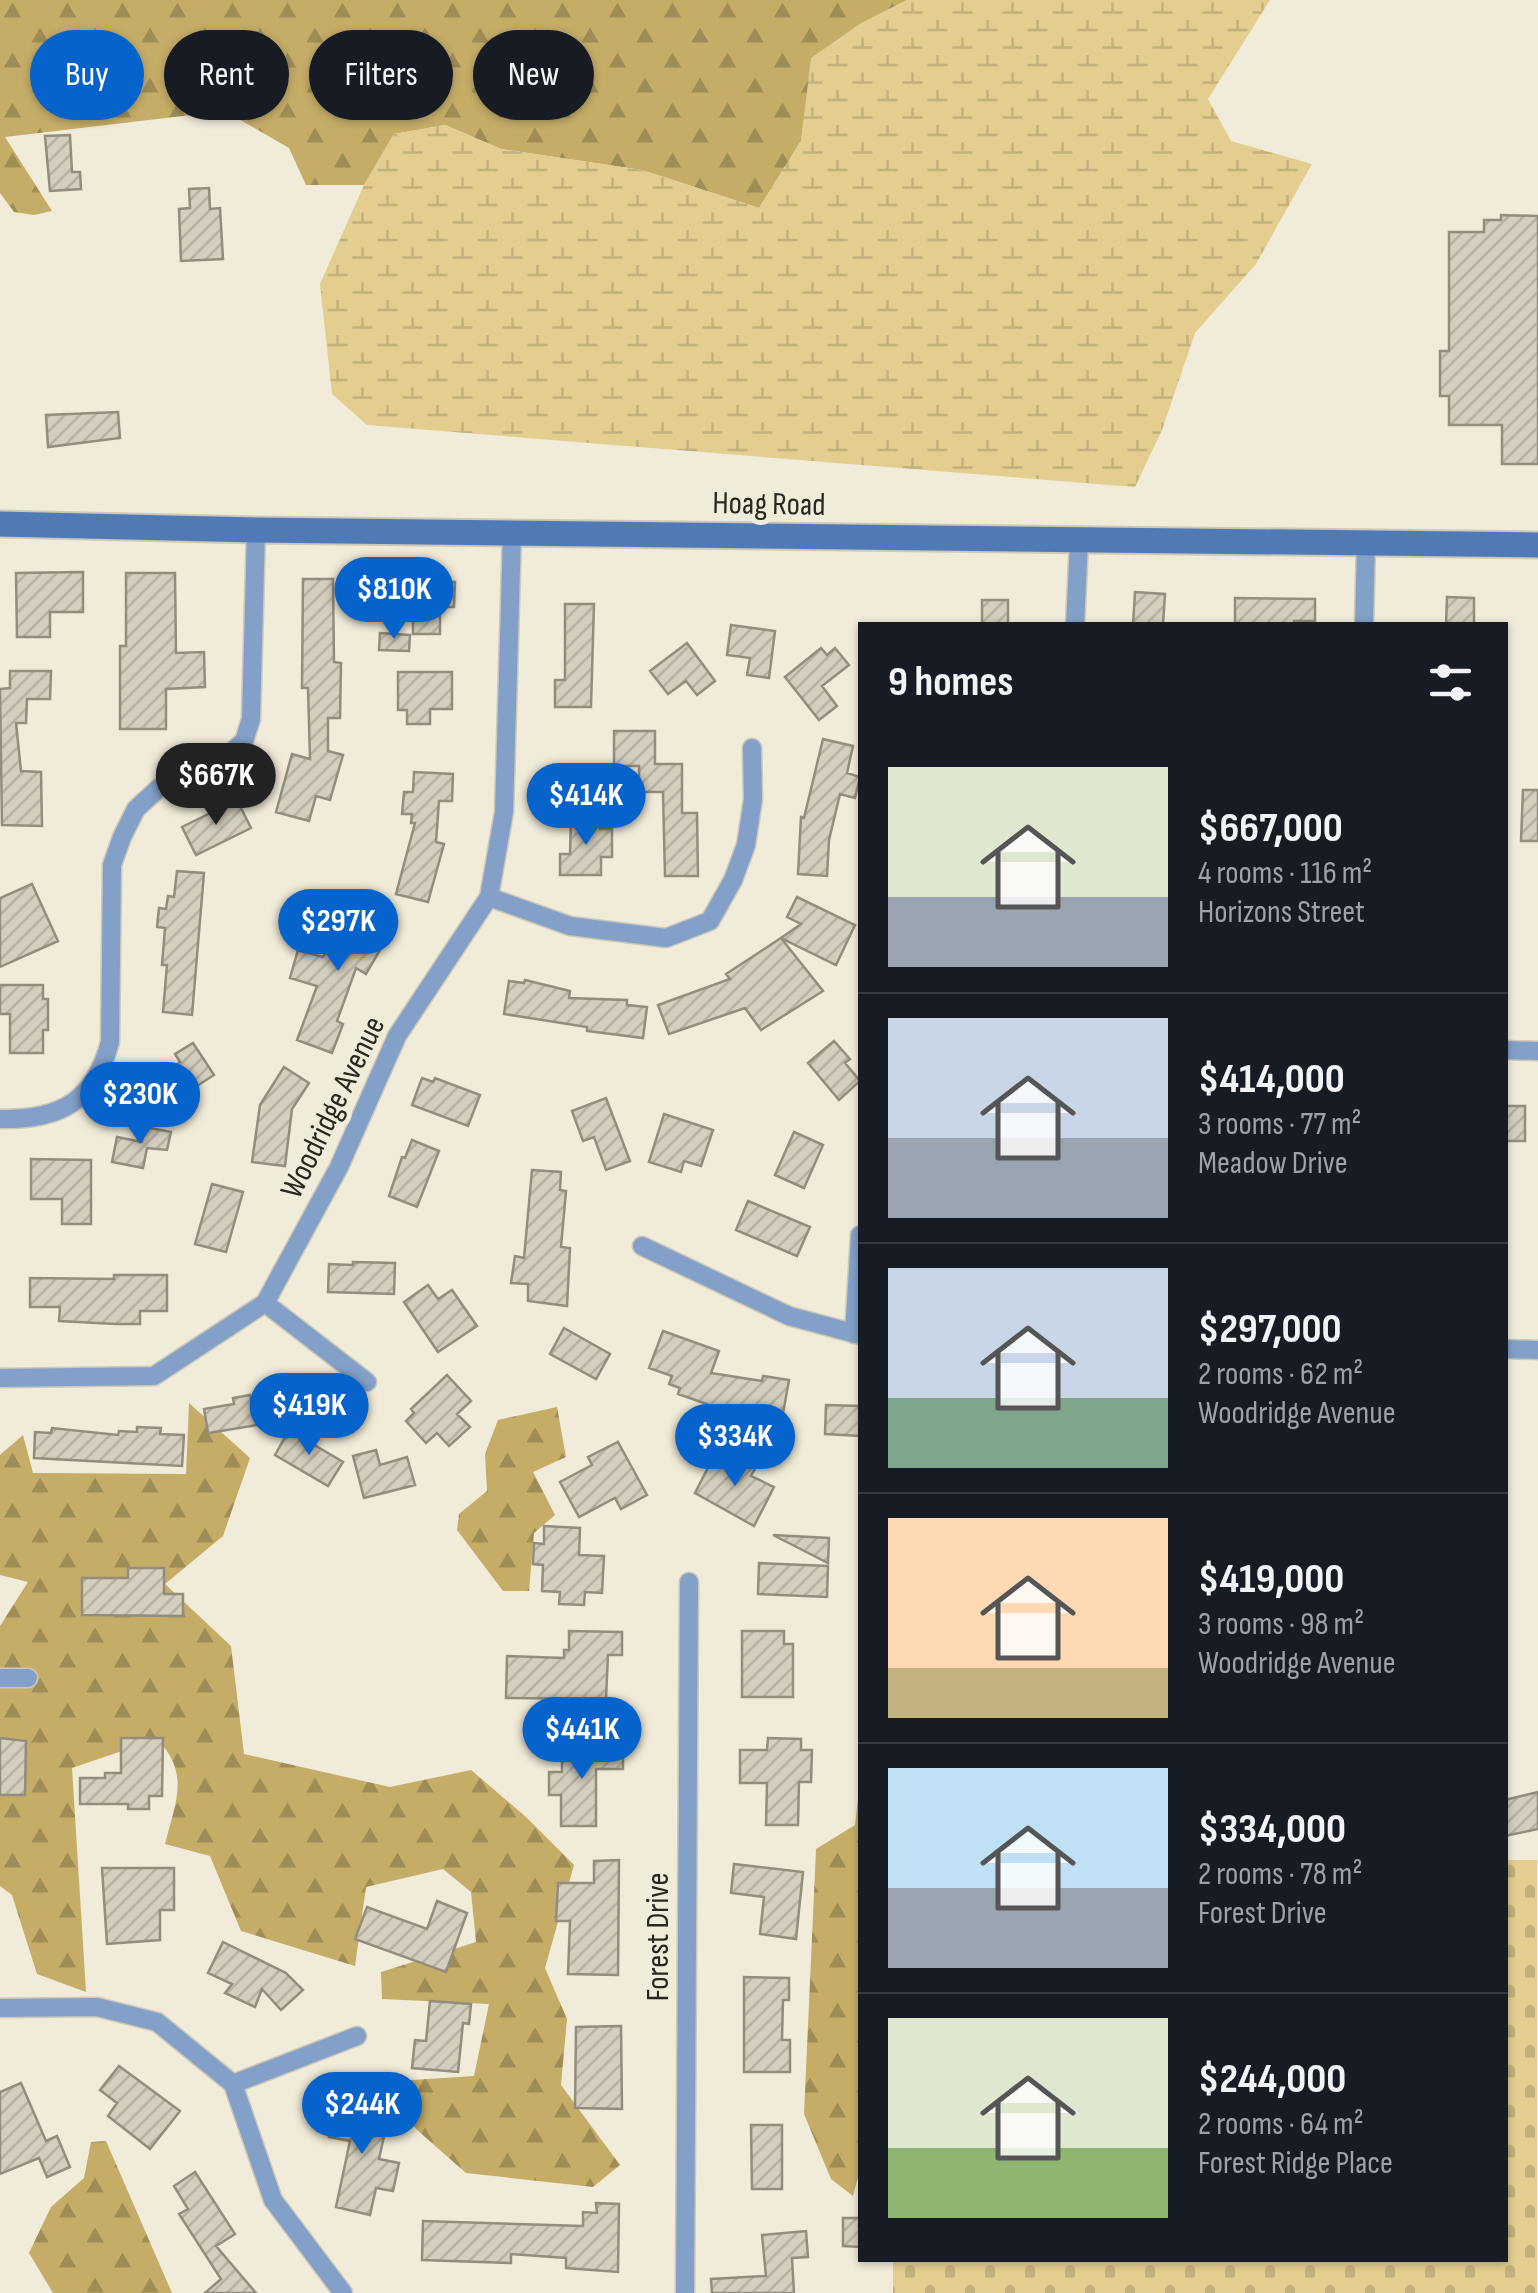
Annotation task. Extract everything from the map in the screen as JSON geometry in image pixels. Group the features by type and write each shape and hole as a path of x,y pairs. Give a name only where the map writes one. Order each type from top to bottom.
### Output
{"street":[{"name":"Hoag Road","path":"0,524 1538,545"},
{"path":"0,1119 49,1115 70,1106 104,1066 110,1042 112,865 136,810 160,787 224,759 244,741 251,719 256,530"},
{"name":"Woodridge Avenue","path":"0,1378 154,1376 265,1302 339,1167 397,1036 489,897 504,812 512,533"},
{"path":"1075,622 1079,541"},
{"path":"1364,622 1366,543"},
{"path":"489,897 570,926 666,938 710,921 733,880 746,845 754,799 752,748"},
{"path":"1508,1050 1538,1050"},
{"path":"642,1246 789,1316 857,1334 858,1301"},
{"path":"265,1302 366,1382"},
{"path":"1508,1350 1538,1350"},
{"name":"Forest Drive","path":"685,2293 689,1582"},
{"path":"0,1678 28,1678"},
{"path":"0,2008 96,2008 157,2022 233,2084 273,2200 344,2293"},
{"path":"233,2084 358,2036"}],"green space":[{"path":"0,0 907,0 860,24 812,58 801,141 759,208 642,170 501,149 445,125 394,134 364,185 306,185 289,148 241,120 289,120 289,30 164,30 164,118 5,137 52,211 34,215 14,212 0,193"},
{"path":"907,0 1270,0 1208,99 1231,141 1312,164 1256,264 1195,333 1162,430 1135,487 367,425 332,394 320,284 364,185 394,134 445,125 501,149 642,170 759,208 801,141 811,58 860,24"},
{"path":"189,1403 250,1458 223,1536 165,1584 231,1646 244,1754 390,1787 471,1770 574,1865 545,1968 567,2019 561,2085 620,2165 593,2187 466,2173 416,2129 381,2082 474,2076 489,2004 382,1999 381,1972 476,1942 471,1892 443,1869 366,1887 355,1966 241,1931 210,1856 165,1844 178,1789 174,1764 157,1739 72,1768 86,1992 37,1974 12,1895 0,1886 0,1626 28,1582 0,1575 0,1455 23,1435 33,1473 186,1474"},
{"path":"557,1407 566,1457 533,1472 555,1515 534,1533 529,1591 503,1591 457,1530 459,1514 487,1491 485,1454 498,1420"},
{"path":"858,1798 858,2177 853,2196 831,2179 804,2114 816,1849 855,1825"},
{"path":"1508,1860 1537,1860 1537,2293 893,2293 893,2262 1508,2262"},
{"path":"106,2141 172,2293 53,2293 29,2253 51,2207 84,2178 91,2142"}],"building":[{"path":"70,135 72,172 80,172 81,189 50,191 45,136"},
{"path":"209,188 210,209 220,208 223,259 181,261 179,209 190,208 189,189"},
{"path":"1501,215 1538,216 1538,464 1502,464 1502,425 1449,425 1449,396 1440,396 1440,351 1449,351 1449,232 1484,232 1484,220 1501,220"},
{"path":"118,412 120,438 48,447 46,415"},
{"path":"83,572 83,612 50,612 50,637 17,637 16,573"},
{"path":"126,573 175,573 176,653 204,652 205,687 166,689 166,729 120,729 120,646 126,646"},
{"path":"303,579 333,579 334,662 341,663 340,718 328,718 328,751 343,755 330,800 316,796 309,821 276,812 292,754 310,759 308,688 302,688"},
{"path":"413,582 455,582 454,607 440,607 440,634 413,634"},
{"path":"1135,592 1165,594 1163,622 1133,622"},
{"path":"1447,597 1474,598 1474,622 1446,622"},
{"path":"1235,598 1315,599 1315,621 1235,622"},
{"path":"982,600 1008,600 1008,622 982,622"},
{"path":"565,604 594,604 591,707 555,707 555,680 565,680"},
{"path":"731,625 775,631 769,678 747,675 750,658 727,655"},
{"path":"380,633 410,635 409,651 379,650"},
{"path":"687,643 715,681 697,695 686,681 668,694 650,671"},
{"path":"821,648 827,655 835,648 849,665 822,686 837,706 819,720 785,677"},
{"path":"10,671 51,671 50,699 27,699 26,723 16,723 21,771 41,772 42,826 2,825 0,689 10,688"},
{"path":"398,672 452,672 452,709 430,709 430,724 407,724 407,710 398,710"},
{"path":"614,731 655,731 655,764 682,764 682,813 697,813 698,876 665,876 663,792 639,792 639,766 614,766"},
{"path":"823,739 853,746 847,773 858,776 858,785 855,798 840,794 829,840 827,876 798,874 801,817 804,818"},
{"path":"414,772 453,774 452,801 439,801 436,842 444,844 428,902 396,894 415,823 411,823 412,814 402,814 404,792 413,792"},
{"path":"1523,790 1538,790 1538,841 1521,841"},
{"path":"237,800 251,828 196,855 182,827"},
{"path":"571,817 600,817 600,829 612,829 612,857 601,857 601,875 560,875 560,854 570,854"},
{"path":"177,871 204,873 192,1015 163,1012 165,928 157,927 159,908 166,909 168,896 174,897"},
{"path":"32,884 58,941 0,967 0,898"},
{"path":"797,897 855,925 836,965 781,938 801,924 787,917"},
{"path":"355,903 394,926 366,974 356,968 337,1021 343,1024 332,1053 297,1040 317,986 290,978 298,950 323,957"},
{"path":"781,938 823,991 761,1030 745,1008 669,1034 658,1005 730,979 726,974"},
{"path":"525,980 570,991 569,998 627,1000 627,1005 647,1007 643,1038 504,1014 509,981"},
{"path":"0,985 43,985 43,999 48,999 48,1030 43,1030 43,1053 10,1053 10,1014 0,1014"},
{"path":"834,1041 850,1059 845,1063 858,1083 839,1100 808,1063"},
{"path":"193,1043 214,1075 166,1106 150,1082 180,1062 175,1054"},
{"path":"284,1067 309,1083 292,1109 285,1166 252,1162 260,1105"},
{"path":"422,1078 433,1082 435,1078 480,1095 468,1126 412,1105"},
{"path":"606,1098 630,1161 606,1170 594,1137 583,1141 572,1111"},
{"path":"1508,1106 1525,1106 1525,1141 1508,1141"},
{"path":"664,1114 713,1130 701,1166 684,1161 681,1172 649,1162"},
{"path":"145,1127 171,1132 167,1150 147,1148 143,1168 112,1162 117,1137 142,1142"},
{"path":"794,1132 823,1145 804,1188 775,1175"},
{"path":"412,1140 439,1151 417,1207 389,1196"},
{"path":"31,1159 91,1160 91,1224 62,1224 62,1199 31,1199"},
{"path":"532,1170 561,1172 560,1190 566,1191 561,1247 570,1248 567,1306 528,1301 528,1284 511,1283 515,1256 524,1258"},
{"path":"212,1184 243,1192 226,1252 195,1244"},
{"path":"748,1201 810,1227 797,1256 736,1230"},
{"path":"395,1263 394,1294 328,1292 329,1264"},
{"path":"114,1275 167,1275 167,1311 140,1311 140,1324 116,1324 59,1321 60,1307 30,1307 30,1278 114,1279"},
{"path":"428,1285 438,1299 452,1290 477,1326 438,1352 404,1302"},
{"path":"564,1328 610,1354 596,1379 550,1354"},
{"path":"663,1331 719,1351 711,1373 762,1381 763,1376 789,1380 782,1419 721,1409 678,1394 680,1388 669,1384 672,1376 649,1368"},
{"path":"447,1375 471,1401 457,1414 470,1427 449,1446 437,1433 426,1443 406,1421 414,1413 411,1409"},
{"path":"250,1395 251,1399 266,1397 270,1423 208,1433 204,1409 234,1404 233,1398"},
{"path":"826,1405 858,1406 858,1436 825,1434"},
{"path":"137,1427 161,1428 160,1434 184,1435 182,1466 34,1458 35,1432 51,1433 52,1428 118,1435 119,1431 137,1432"},
{"path":"289,1430 343,1462 328,1486 275,1455"},
{"path":"618,1442 647,1495 621,1509 615,1498 579,1517 560,1482 592,1465 588,1457"},
{"path":"376,1450 380,1465 407,1457 415,1485 364,1498 353,1456"},
{"path":"737,1455 757,1465 751,1476 774,1487 754,1526 695,1493 714,1456 732,1465"},
{"path":"544,1526 580,1528 579,1555 604,1556 602,1593 585,1592 584,1605 559,1604 560,1592 542,1591 543,1565 533,1564 534,1543 544,1544"},
{"path":"773,1535 829,1538 828,1563"},
{"path":"759,1563 828,1566 827,1597 758,1594"},
{"path":"128,1568 164,1568 164,1594 183,1594 183,1616 82,1615 82,1578 128,1578"},
{"path":"569,1631 622,1632 622,1655 608,1655 606,1699 506,1698 507,1656 564,1658 564,1650 569,1650"},
{"path":"742,1631 784,1631 784,1644 793,1644 793,1697 742,1697"},
{"path":"0,1738 26,1741 25,1795 0,1795"},
{"path":"121,1738 163,1738 162,1796 149,1796 149,1809 128,1809 128,1804 80,1804 80,1778 105,1778 105,1773 121,1773"},
{"path":"768,1738 801,1739 801,1750 812,1750 811,1782 799,1782 798,1825 766,1825 767,1783 740,1783 740,1750 767,1750"},
{"path":"562,1748 623,1748 623,1769 596,1769 596,1826 561,1826 561,1795 549,1795 549,1772 562,1772"},
{"path":"1538,1792 1538,1829 1508,1835 1508,1799"},
{"path":"619,1860 618,1975 568,1974 570,1921 556,1921 558,1883 594,1883 594,1861"},
{"path":"734,1864 803,1872 796,1939 760,1934 764,1897 731,1893"},
{"path":"102,1868 174,1868 174,1910 160,1910 160,1940 107,1944"},
{"path":"437,1901 467,1913 446,1972 355,1939 367,1907 427,1929"},
{"path":"223,1942 286,1973 303,1990 281,2010 262,1989 255,2007 225,1993 232,1984 208,1973"},
{"path":"744,1977 789,1978 789,2000 783,2000 782,2040 790,2040 790,2072 744,2072"},
{"path":"430,2001 471,2004 469,2024 463,2023 458,2072 412,2068 415,2040 426,2041"},
{"path":"621,2026 622,2109 575,2108 576,2027"},
{"path":"119,2066 180,2111 150,2149 108,2116 117,2103 100,2090"},
{"path":"21,2083 46,2141 57,2136 70,2167 47,2177 39,2158 0,2174 0,2092"},
{"path":"336,2103 389,2114 379,2159 399,2163 393,2191 376,2188 370,2215 336,2207 350,2141 329,2137"},
{"path":"751,2125 782,2125 782,2189 752,2189"},
{"path":"195,2172 235,2234 216,2246 256,2293 205,2293 221,2279 179,2214 188,2209 174,2186"},
{"path":"596,2203 619,2204 618,2272 566,2268 566,2258 511,2254 511,2263 422,2260 423,2221 583,2226 583,2212 597,2213"},
{"path":"843,2218 858,2218 858,2247 843,2246"},
{"path":"806,2231 808,2257 792,2258 794,2293 712,2293 711,2279 766,2276 762,2235"}]}
